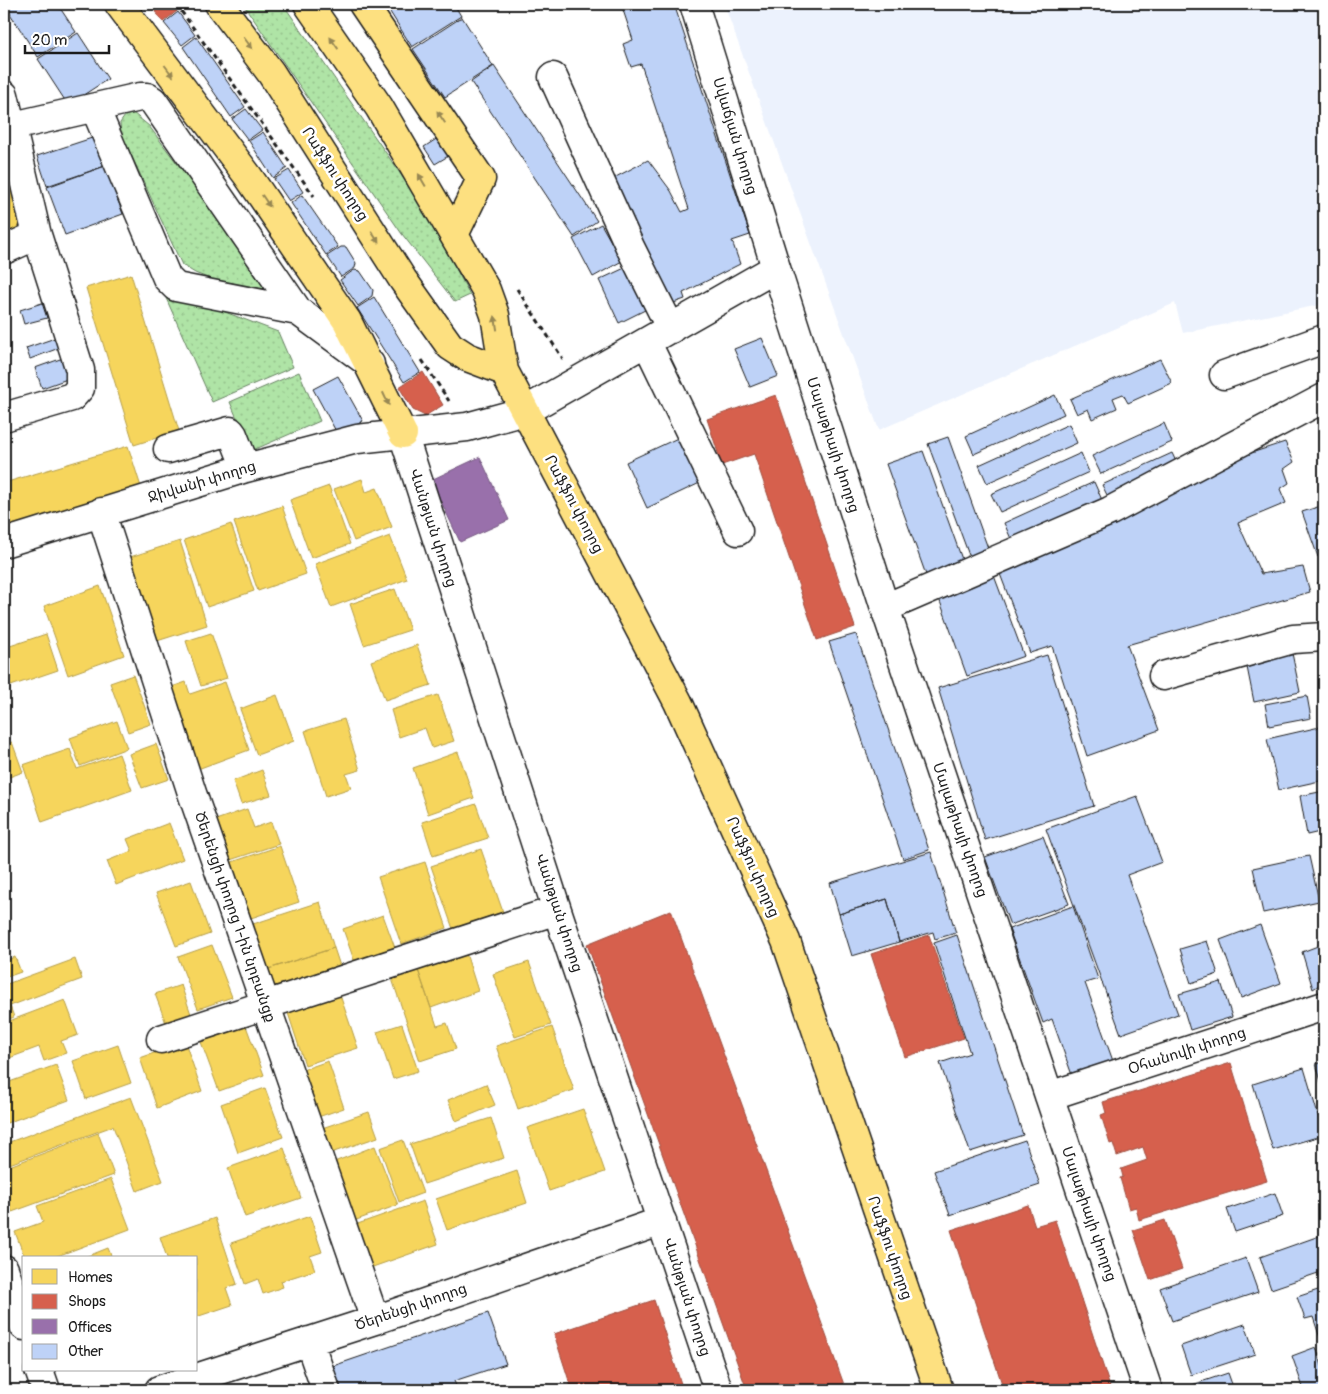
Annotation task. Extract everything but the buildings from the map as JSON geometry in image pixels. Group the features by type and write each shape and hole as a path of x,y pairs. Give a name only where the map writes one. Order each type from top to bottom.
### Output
{"main road":[{"path":"119,4 248,176 347,321 370,364 403,434"},
{"name":"Րաֆֆու փողոց","path":"219,4 271,73 403,280 450,346 468,357 504,371"},
{"name":"Րաֆֆու փողոց","path":"308,4 379,107 486,290 495,315 504,371 678,702 786,941 939,1390"},
{"path":"363,4 481,179 454,235"}],"street":[{"name":"Սվաճյան փողոց","path":"694,4 776,268"},
{"path":"553,77 630,248 671,328"},
{"path":"4,95 13,126 37,236 80,370 80,388 72,396 4,417"},
{"path":"13,126 140,97 147,97 153,101 298,311 370,364"},
{"path":"95,108 167,278 176,287 298,311"},
{"path":"4,250 37,236"},
{"name":"Ջիվանի փողոց","path":"4,543 246,468 358,439 467,427 525,412 776,268"},
{"name":"Մալաթիայի փողոց","path":"776,268 885,608 1148,1390"},
{"path":"1224,375 1324,339"},
{"path":"647,343 738,531"},
{"path":"885,608 1110,512 1324,398"},
{"path":"168,449 230,431 234,435 246,468"},
{"name":"Վանթյան փողոց","path":"403,434 557,910 718,1390"},
{"name":"Ծերենցի փողոց 1-ին նրբանցք","path":"101,512 192,794 375,1320"},
{"path":"1163,676 1293,639 1324,637"},
{"path":"161,1039 557,910"},
{"name":"Օհանովի փողոց","path":"1049,1096 1324,1006"},
{"name":"Ծերենցի փողոց","path":"159,1390 375,1320 662,1221"},
{"path":"4,1269 22,1320"},
{"path":"309,1341 326,1390"},
{"path":"40,1372 46,1390"}],"path":[{"path":"176,4 318,203"},
{"path":"514,284 578,382"},
{"path":"420,356 467,427"}],"shaded area":[{"path":"724,4 1324,4 1324,304 1183,333 1175,303 879,430"}],"green space":[{"path":"243,4 283,4 424,208 470,295 455,302 402,234"},
{"path":"133,113 149,126 270,287 272,295 256,297 195,273 182,265 121,133 120,123 125,116"},
{"path":"177,294 278,332 293,367 212,402 166,298"},
{"path":"299,372 320,421 251,451 230,402"}]}
